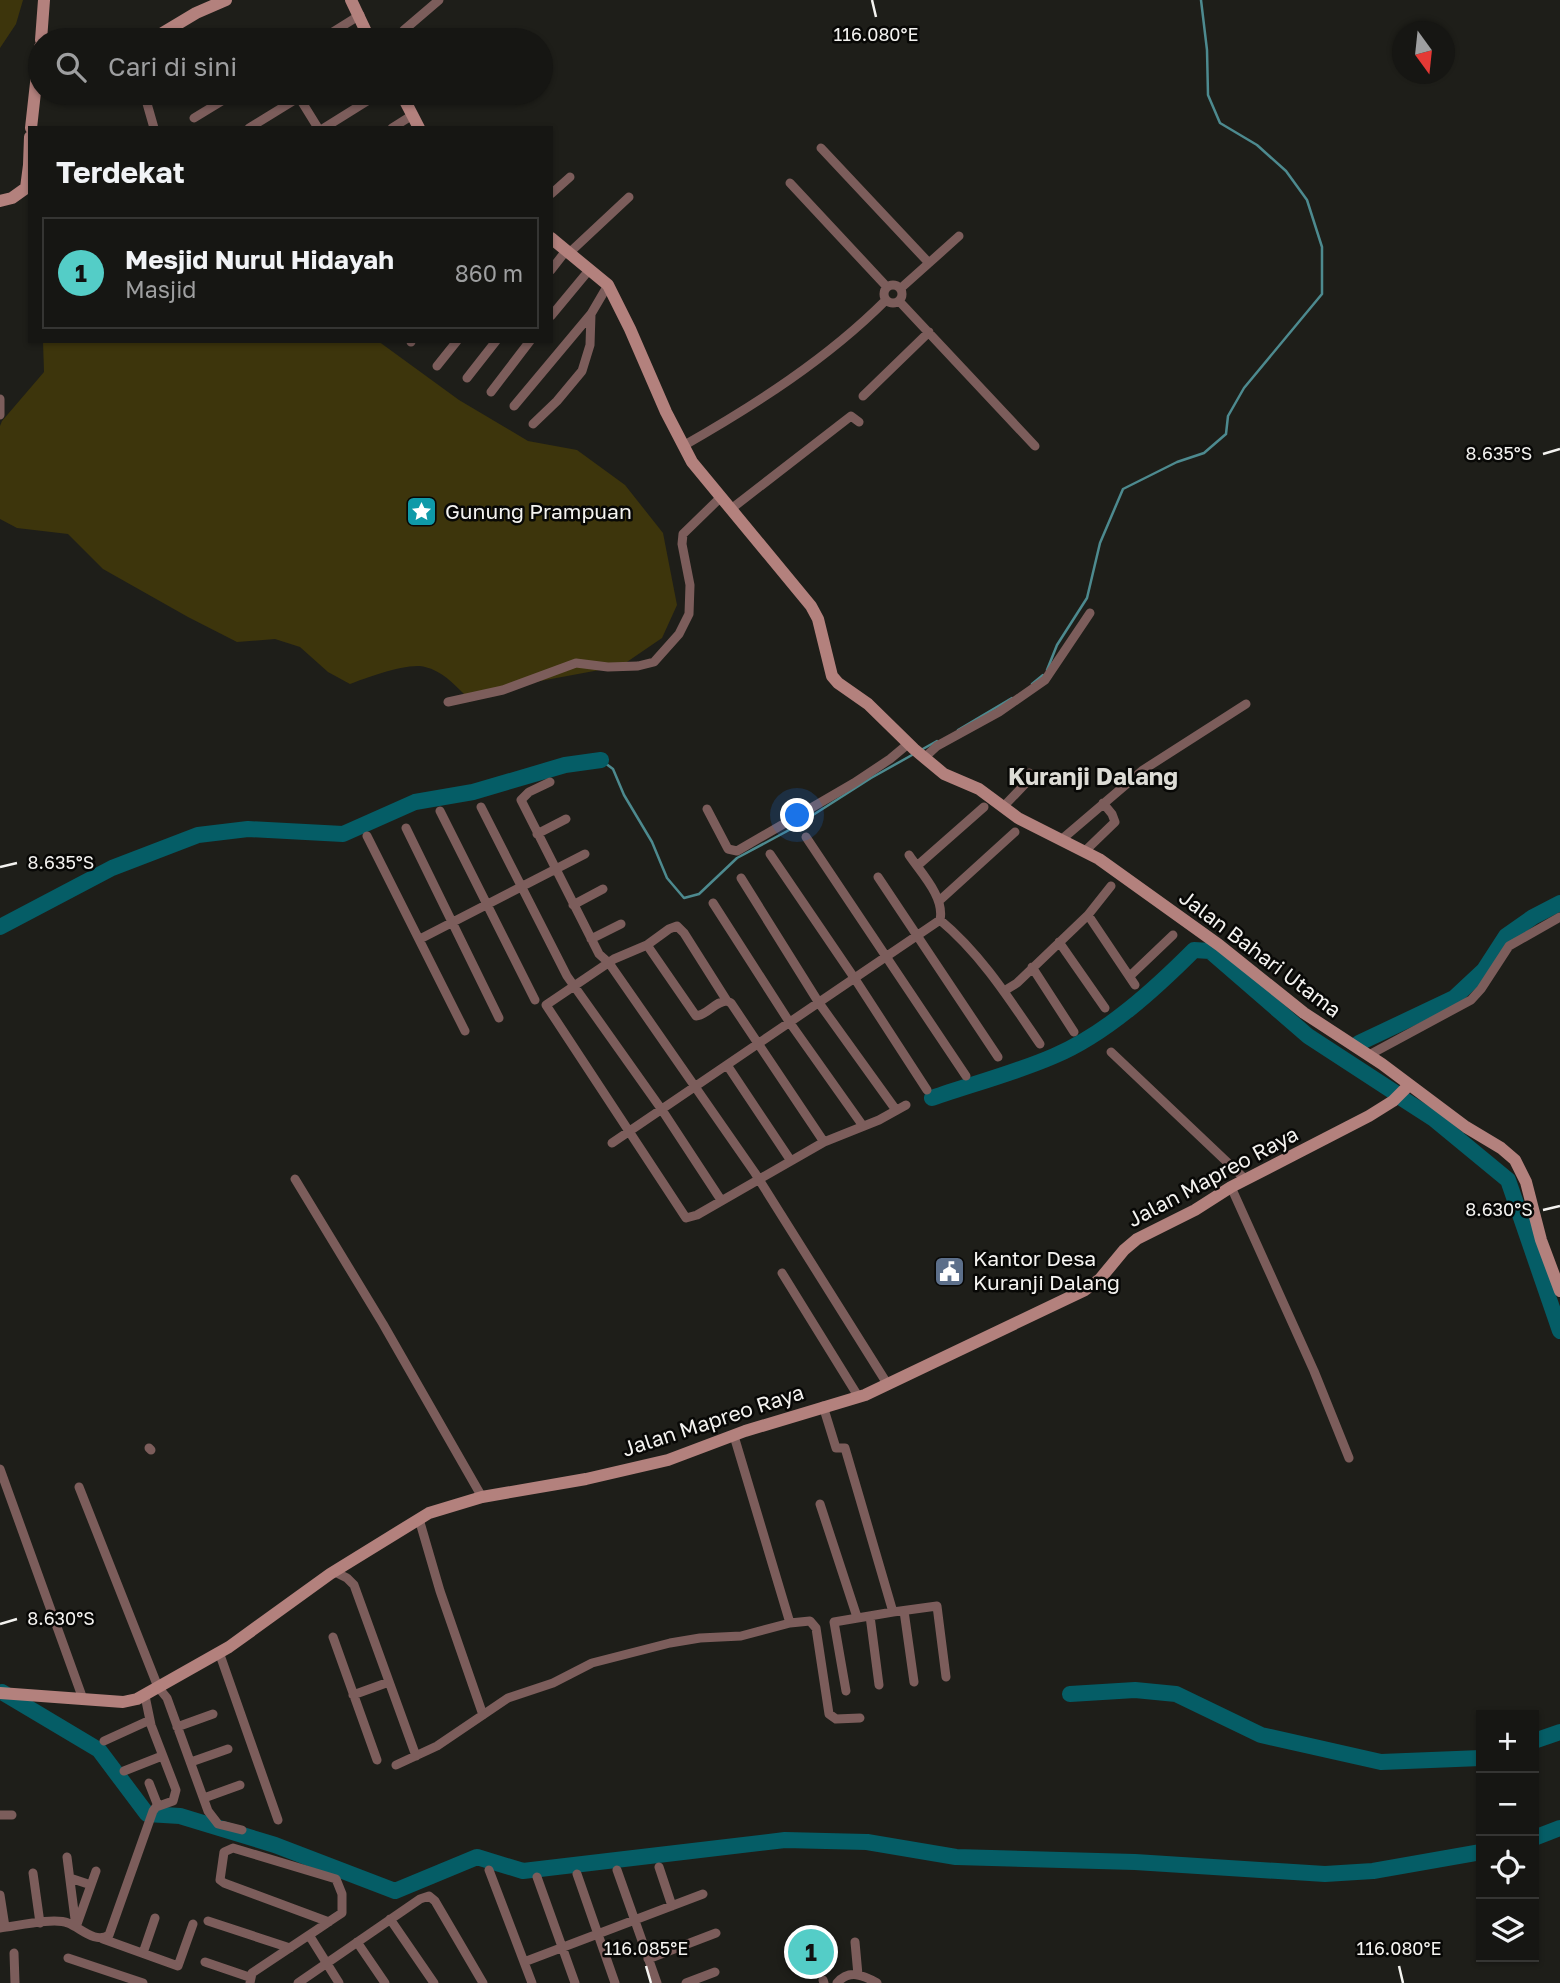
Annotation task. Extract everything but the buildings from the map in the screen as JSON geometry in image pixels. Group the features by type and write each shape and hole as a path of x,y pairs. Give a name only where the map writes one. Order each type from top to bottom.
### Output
{"street":[{"path":"42,28 44,0"},
{"path":"171,28 226,0"},
{"path":"351,0 365,28"},
{"path":"406,28 439,0"},
{"path":"339,28 360,15"},
{"path":"31,126 35,105"},
{"path":"148,105 154,126"},
{"path":"194,118 216,105"},
{"path":"252,126 284,105"},
{"path":"306,105 317,126"},
{"path":"327,126 361,105"},
{"path":"406,105 418,126"},
{"path":"395,126 411,116"},
{"path":"821,148 929,263"},
{"path":"553,192 570,177"},
{"path":"790,183 887,287"},
{"path":"0,201 12,198 28,188"},
{"path":"553,268 629,197"},
{"path":"901,288 959,236"},
{"path":"514,406 591,314 608,285 553,241"},
{"path":"553,314 590,269"},
{"name":"Jalan Bahari Utama","path":"608,285 692,462 811,606 818,619 834,680 868,704 917,752 957,781 979,789 1018,818 1100,859 1210,938 1304,1013 1369,1055 1466,1127 1494,1142 1515,1160 1526,1182 1541,1240 1560,1291"},
{"path":"894,285 901,288 903,295 899,301 892,303 886,300 884,293 887,287 894,285"},
{"path":"683,446 748,409 861,325 886,300"},
{"path":"899,301 1035,446"},
{"path":"533,424 579,376 590,345 591,314"},
{"path":"863,396 929,332"},
{"path":"437,366 455,343"},
{"path":"467,378 494,343"},
{"path":"491,392 528,343"},
{"path":"0,399 0,415"},
{"path":"731,509 851,416 859,422"},
{"path":"448,702 502,690 576,663 598,667 638,666 659,658 679,634 689,614 690,585 682,544 683,534 721,498"},
{"path":"707,809 729,849 737,851 890,759 937,746 999,712 1045,680 1090,613"},
{"path":"1060,840 1143,770 1246,704"},
{"path":"1003,807 1027,782 1029,773"},
{"path":"550,782 529,792 521,800 599,954 609,962 758,1179 888,1385"},
{"path":"1084,851 1115,822 1102,803"},
{"path":"481,807 567,976 662,1110 721,1200"},
{"path":"917,866 984,807"},
{"path":"440,811 535,1000"},
{"path":"537,834 566,819"},
{"path":"406,828 499,1018"},
{"path":"939,901 1015,832"},
{"path":"367,836 465,1031"},
{"path":"806,837 966,1076"},
{"path":"420,939 585,854"},
{"path":"770,854 927,1090"},
{"path":"612,1143 940,920 942,912 939,901 909,855"},
{"path":"878,877 998,1057"},
{"path":"741,878 819,1003 896,1110"},
{"path":"1004,991 1017,983 1088,915 1111,886"},
{"path":"573,905 603,889"},
{"path":"713,903 790,1023 863,1126"},
{"path":"1088,915 1135,985"},
{"path":"1369,1055 1471,1000 1509,946 1560,917"},
{"path":"940,920 954,932 1004,991 1040,1044"},
{"path":"591,939 621,924"},
{"path":"824,1142 677,926 647,945 609,962 548,1002 546,1007 686,1218 691,1218 824,1142 906,1104"},
{"path":"1130,976 1173,935"},
{"path":"1059,942 1105,1008"},
{"path":"647,945 696,1016 702,1015 720,1001 727,1001"},
{"path":"1032,967 1074,1032"},
{"path":"1111,1052 1246,1180"},
{"path":"727,1065 791,1161"},
{"name":"Jalan Mapreo Raya","path":"0,1693 128,1702 145,1696 219,1652 335,1572 438,1509 482,1497 630,1469 684,1455 888,1385 1085,1290 1100,1279 1137,1239 1369,1116 1409,1086"},
{"path":"295,1179 383,1324 482,1497"},
{"path":"1231,1188 1314,1371 1349,1458"},
{"path":"782,1273 858,1396"},
{"path":"823,1406 836,1448 845,1448 893,1612"},
{"path":"734,1436 790,1623"},
{"path":"0,1469 83,1699"},
{"path":"79,1487 158,1687 167,1698 208,1811 218,1824 242,1830"},
{"path":"820,1504 857,1617"},
{"path":"419,1519 440,1591 483,1715"},
{"path":"335,1572 354,1585 416,1756"},
{"path":"846,1691 834,1622 857,1617 937,1606 946,1677"},
{"path":"904,1611 914,1682"},
{"path":"870,1616 879,1685"},
{"path":"397,1765 444,1741 508,1698 545,1686 601,1660 685,1640 749,1635 790,1623 810,1621 816,1628 829,1714 836,1719 860,1717"},
{"path":"333,1637 377,1760"},
{"path":"219,1652 278,1820"},
{"path":"353,1695 389,1682"},
{"path":"103,1939 109,1935 153,1811 176,1797 176,1790 150,1720 145,1696"},
{"path":"177,1727 213,1714"},
{"path":"104,1741 150,1720"},
{"path":"191,1762 228,1749"},
{"path":"124,1771 162,1756"},
{"path":"149,1783 158,1806"},
{"path":"204,1798 240,1785"},
{"path":"0,1815 12,1815"},
{"path":"205,1962 249,1980 252,1973 342,1913 344,1909 336,1879 233,1848 224,1852 220,1880 328,1922"},
{"path":"67,1857 76,1927"},
{"path":"659,1867 672,1906"},
{"path":"489,1870 532,1983"},
{"path":"617,1870 657,1983"},
{"path":"76,1927 96,1871"},
{"path":"33,1873 40,1923"},
{"path":"577,1874 615,1983"},
{"path":"537,1877 575,1983"},
{"path":"70,1878 91,1885"},
{"path":"524,1962 703,1894"},
{"path":"0,1895 3,1928 66,1922 95,1938 178,1966 193,1924"},
{"path":"298,1983 420,1899 429,1896 435,1901 483,1983"},
{"path":"143,1953 156,1918"},
{"path":"390,1919 434,1983"},
{"path":"208,1921 290,1948"},
{"path":"648,1959 716,1933"},
{"path":"309,1935 339,1983"},
{"path":"357,1942 385,1983"},
{"path":"855,1942 858,1975"},
{"path":"14,1953 15,1983"},
{"path":"68,1958 143,1983"},
{"path":"692,1982 715,1972"},
{"path":"837,1983 847,1975 858,1975 877,1983"}],"shaded area":[{"path":"0,0 23,0 16,24 0,48"},
{"path":"43,343 381,343 459,400 528,441 577,450 625,485 663,533 677,605 662,638 621,666 465,695 442,674 418,666 398,669 350,684 328,672 300,647 275,639 237,642 188,617 103,569 68,534 17,528 0,519 0,426 44,372"}],"waterway":[{"path":"1047,670 1057,645 1087,598 1100,543 1123,489 1177,462 1204,453 1226,434 1228,416 1244,388 1322,294 1322,247 1307,200 1286,171 1257,145 1220,123 1208,95 1207,50 1201,0"},
{"path":"1032,684 1043,675"},
{"path":"958,730 1012,698"},
{"path":"921,750 937,741"},
{"path":"601,760 613,769 624,795 652,842 667,878 684,898 699,894 737,858 791,829 912,755"},
{"path":"0,927 112,868 198,835 248,829 343,834 415,802 473,792 565,765 601,760"},
{"path":"1359,1043 1454,998 1484,970 1506,936 1533,917 1560,903"},
{"path":"932,1098 1024,1068 1073,1047 1129,1009 1194,950 1210,951 1308,1036 1397,1094"},
{"path":"1403,1099 1434,1119 1508,1180 1560,1331"},
{"path":"1070,1694 1135,1690 1176,1694 1261,1735 1381,1762 1476,1758"},
{"path":"2,1692 99,1750 147,1814 180,1816 275,1845 395,1891 477,1857 523,1871 785,1840 867,1842 956,1857 1135,1862 1325,1874 1373,1871 1476,1853"},
{"path":"1539,1739 1560,1732"},
{"path":"1539,1836 1560,1828"}],"place":[{"name":"Gunung Prampuan","path":"422,512"},
{"name":"Kantor Desa Kuranji Dalang","path":"950,1271"},
{"name":"Mesjid Nurul Hidayah","path":"811,1952"}],"district":[{"name":"Kuranji Dalang","path":"1093,777"}]}
